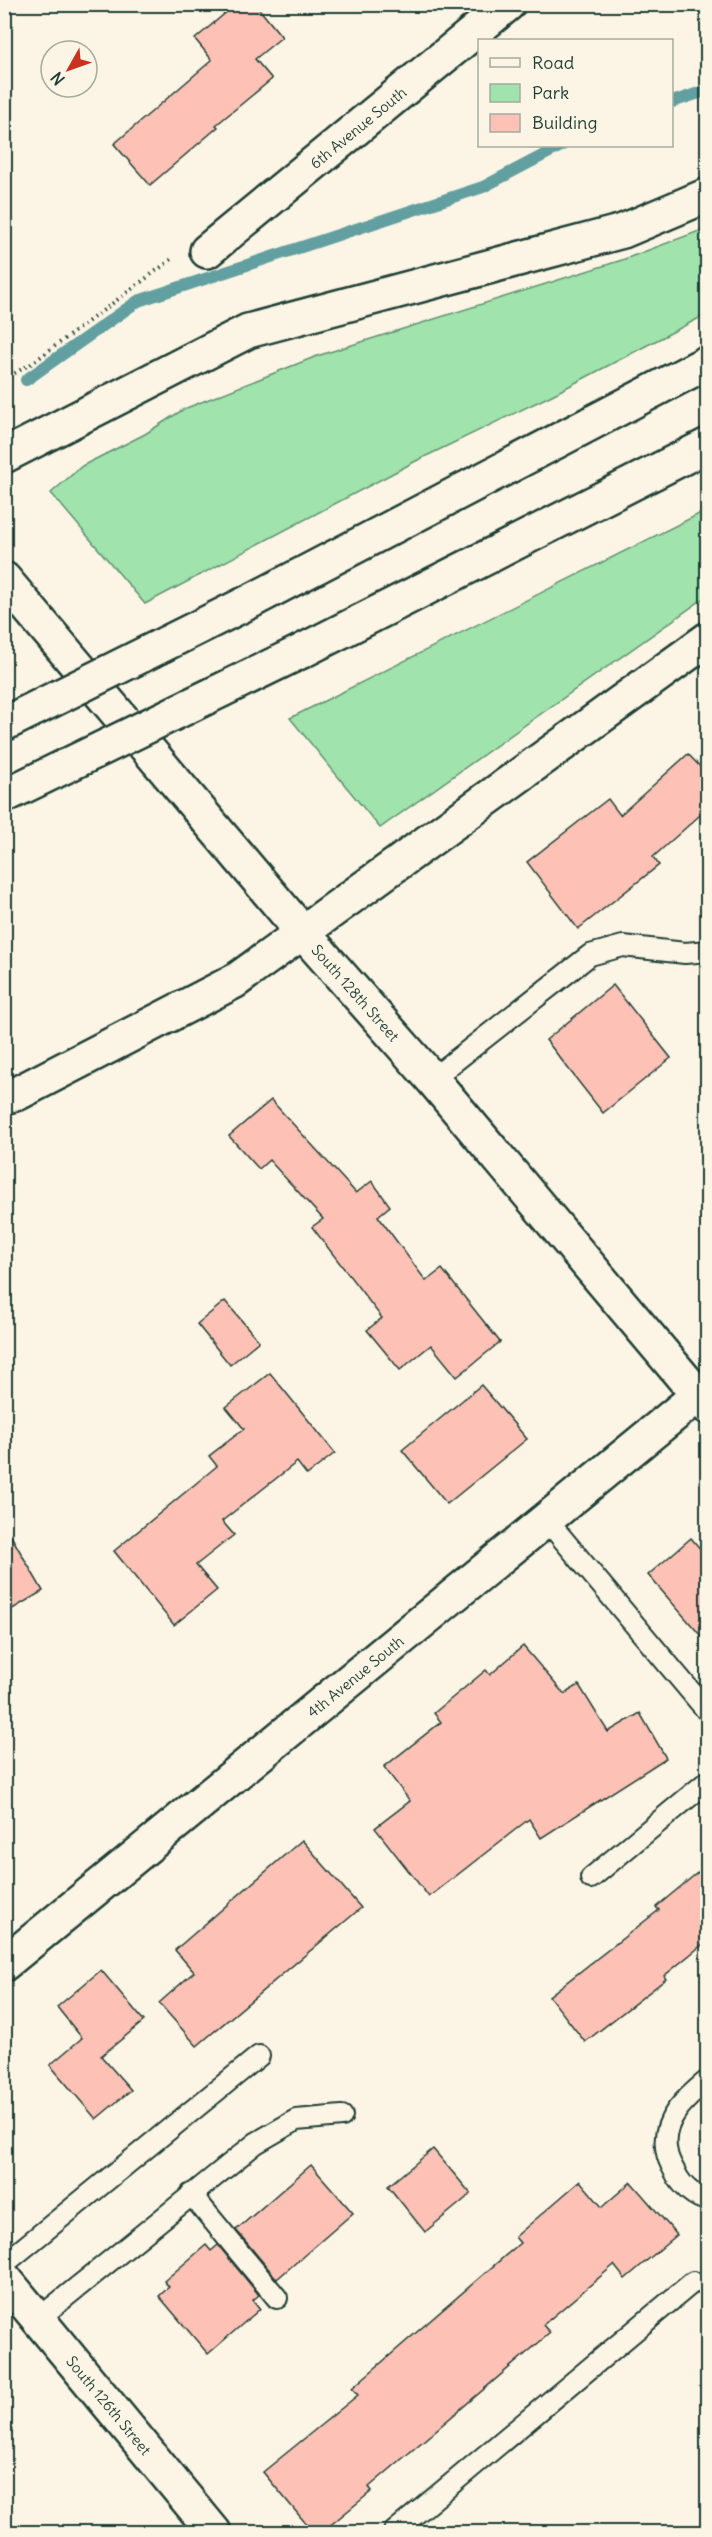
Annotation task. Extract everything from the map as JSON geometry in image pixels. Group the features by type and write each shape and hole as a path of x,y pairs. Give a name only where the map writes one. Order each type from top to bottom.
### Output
{"main road":[{"name":"6th Avenue South","path":"207,251 508,4"},
{"path":"4,456 248,331 623,231 708,195"},
{"path":"4,724 250,601 708,362"},
{"path":"4,796 302,651 708,445"},
{"name":"South 128th Street","path":"4,579 304,934 432,1079 704,1397"},
{"path":"4,1097 18,1093 234,981 304,934 708,639"},
{"name":"4th Avenue South","path":"4,1964 546,1520 704,1397"},
{"name":"South 126th Street","path":"4,2278 214,2532"}],"lane":[{"path":"432,1079 590,955 623,946 685,953 708,951"},
{"path":"546,1520 708,1712"},
{"path":"591,1878 708,1780"},
{"path":"4,2264 259,2056"},
{"path":"708,2080 681,2102 668,2128 666,2152 680,2183 701,2199 708,2200"},
{"path":"38,2319 256,2143 296,2120 342,2116"},
{"path":"191,2194 277,2298"},
{"path":"394,2532 693,2282"}],"path":[{"path":"4,379 31,364 181,253 191,268 207,251"}],"green space":[{"path":"707,228 707,314 552,395 416,461 145,604 51,493 82,466 145,434 184,409 317,356 622,260"},
{"path":"707,510 707,596 380,828 290,718"}],"building":[{"path":"236,4 255,4 282,37 255,59 272,79 216,125 218,127 150,185 114,144 212,60 195,39"},
{"path":"688,754 708,775 708,808 653,857 659,865 578,929 527,862 608,799 620,815"},
{"path":"613,985 671,1058 603,1113 546,1040"},
{"path":"271,1100 356,1193 372,1181 390,1206 378,1216 426,1281 442,1269 500,1342 457,1377 431,1345 400,1370 367,1330 382,1318 312,1227 323,1219 269,1160 259,1169 229,1136"},
{"path":"225,1301 259,1341 230,1365 197,1324"},
{"path":"270,1373 335,1453 307,1475 297,1462 222,1521 234,1535 196,1565 217,1590 174,1625 114,1551 217,1466 209,1456 244,1429 226,1407"},
{"path":"481,1385 527,1439 447,1504 402,1450"},
{"path":"4,1524 43,1591 4,1614"},
{"path":"691,1538 708,1558 708,1644 648,1575"},
{"path":"523,1646 564,1694 579,1685 608,1732 640,1713 666,1758 541,1838 529,1819 429,1897 375,1828 410,1801 384,1767 441,1722 434,1713 486,1670 490,1675"},
{"path":"302,1840 361,1908 197,2046 159,2003 194,1972 175,1950"},
{"path":"708,1864 708,1940 664,1976 666,1979 585,2042 549,1996 659,1910 656,1907"},
{"path":"101,1970 144,2021 101,2056 131,2090 96,2119 50,2065 82,2038 57,2007"},
{"path":"433,2149 471,2194 425,2232 388,2186"},
{"path":"311,2165 353,2213 277,2279 236,2230"},
{"path":"580,2181 602,2207 631,2182 677,2235 625,2279 614,2265 543,2325 550,2333 369,2487 372,2491 322,2532 313,2532 263,2472 358,2395 352,2388 520,2243 515,2237"},
{"path":"206,2245 211,2251 218,2245 259,2295 253,2300 260,2309 208,2354 159,2296 169,2287 164,2281"}],"waterway":[{"path":"673,102 708,90"},
{"path":"26,380 138,301 483,187 559,147"}]}
